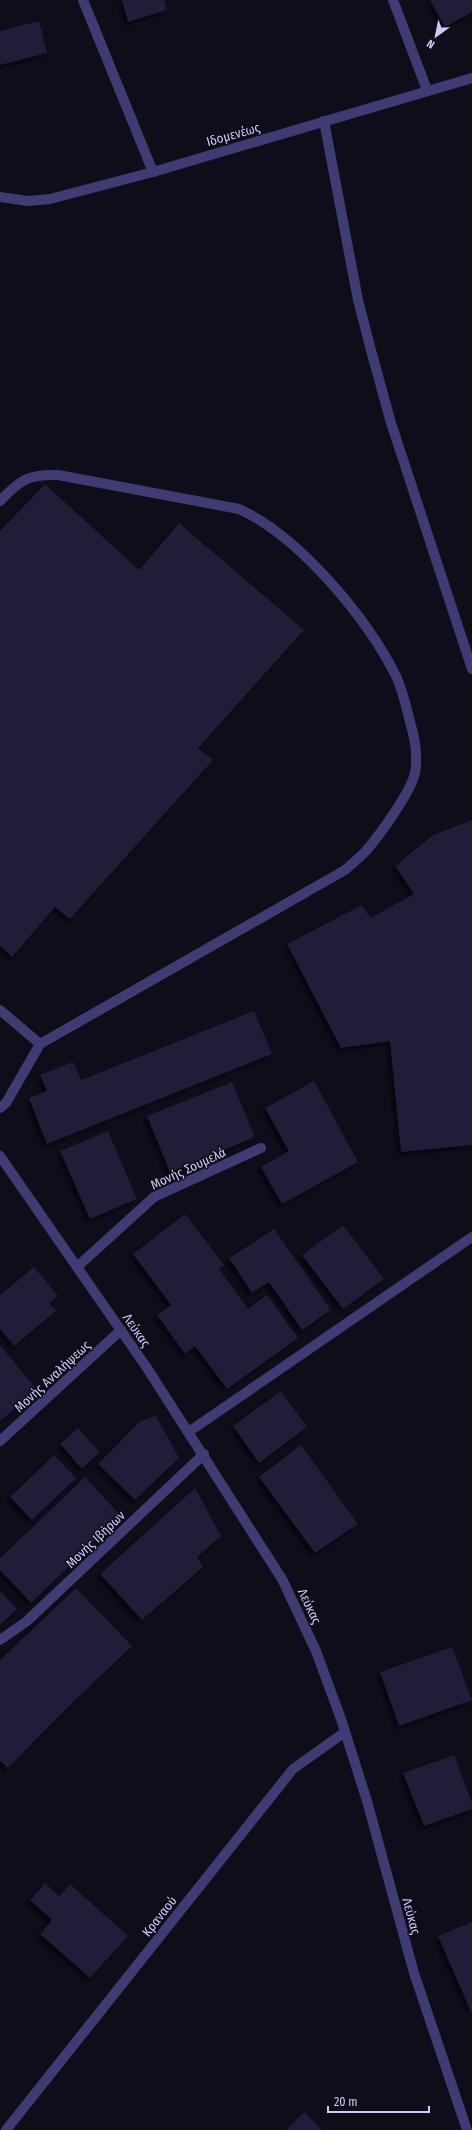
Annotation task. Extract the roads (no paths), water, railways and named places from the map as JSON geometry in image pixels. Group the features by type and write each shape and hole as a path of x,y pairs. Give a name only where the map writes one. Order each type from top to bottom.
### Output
{"street":[{"path":"83,0 153,172"},
{"path":"393,0 427,90"},
{"name":"Ιδομενέως","path":"0,197 28,201 50,199 153,172 427,90 472,78"},
{"path":"324,121 358,300 378,377 391,422 472,669"},
{"path":"0,501 23,480 46,475 58,475 239,509 253,515 275,531 330,581 346,600 369,633 396,676 403,694 414,735 417,763 415,775 407,792 382,830 365,851 345,870 40,1044 6,1103 0,1108"},
{"path":"0,1010 40,1044"},
{"name":"Μονής Σουμελά","path":"77,1267 154,1197 261,1148"},
{"name":"Λεύκας","path":"0,1156 190,1431 282,1579 316,1651 345,1732 367,1801 414,1973 467,2130"},
{"path":"190,1431 472,1237"},
{"name":"Μονής Αναλήψεως","path":"0,1441 121,1330"},
{"name":"Μονής Ιβήρων","path":"0,1640 27,1621 204,1454"},
{"name":"Κραναού","path":"6,2130 293,1769 345,1732"}]}
